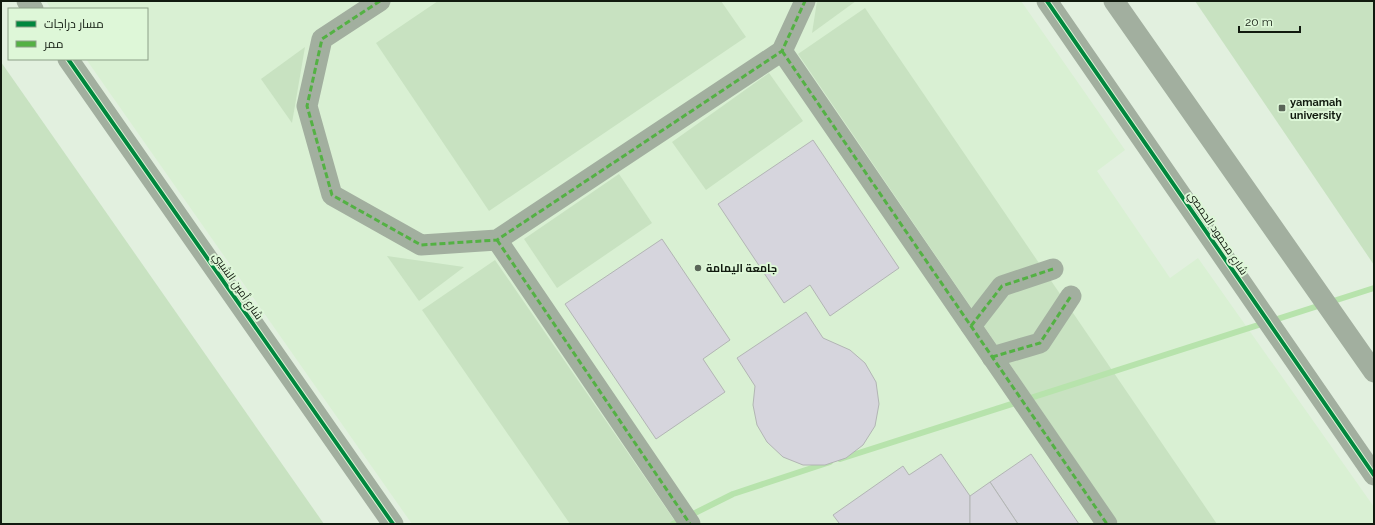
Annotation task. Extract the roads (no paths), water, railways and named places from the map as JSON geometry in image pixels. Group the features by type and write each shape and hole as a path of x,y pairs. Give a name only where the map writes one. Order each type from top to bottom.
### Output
{"street":[{"path":"380,1 322,39 307,106 332,195 421,245 497,240 782,51 805,1"},
{"name":"شارع محمود الحمصي","path":"1047,1 1374,475"},
{"path":"1114,1 1374,372"},
{"path":"782,51 1107,524"},
{"name":"شارع أمين الشيبي","path":"69,60 393,524"},
{"path":"497,240 687,523"},
{"path":"971,326 1002,286 1053,269"},
{"path":"992,357 1040,343 1071,296"}],"waterway":[{"path":"840,459 1374,288"},
{"path":"673,524 733,494 830,462"}],"place":[{"name":"yamamah university","path":"1282,108"},
{"name":"جامعة اليمامة","path":"698,268"}]}
